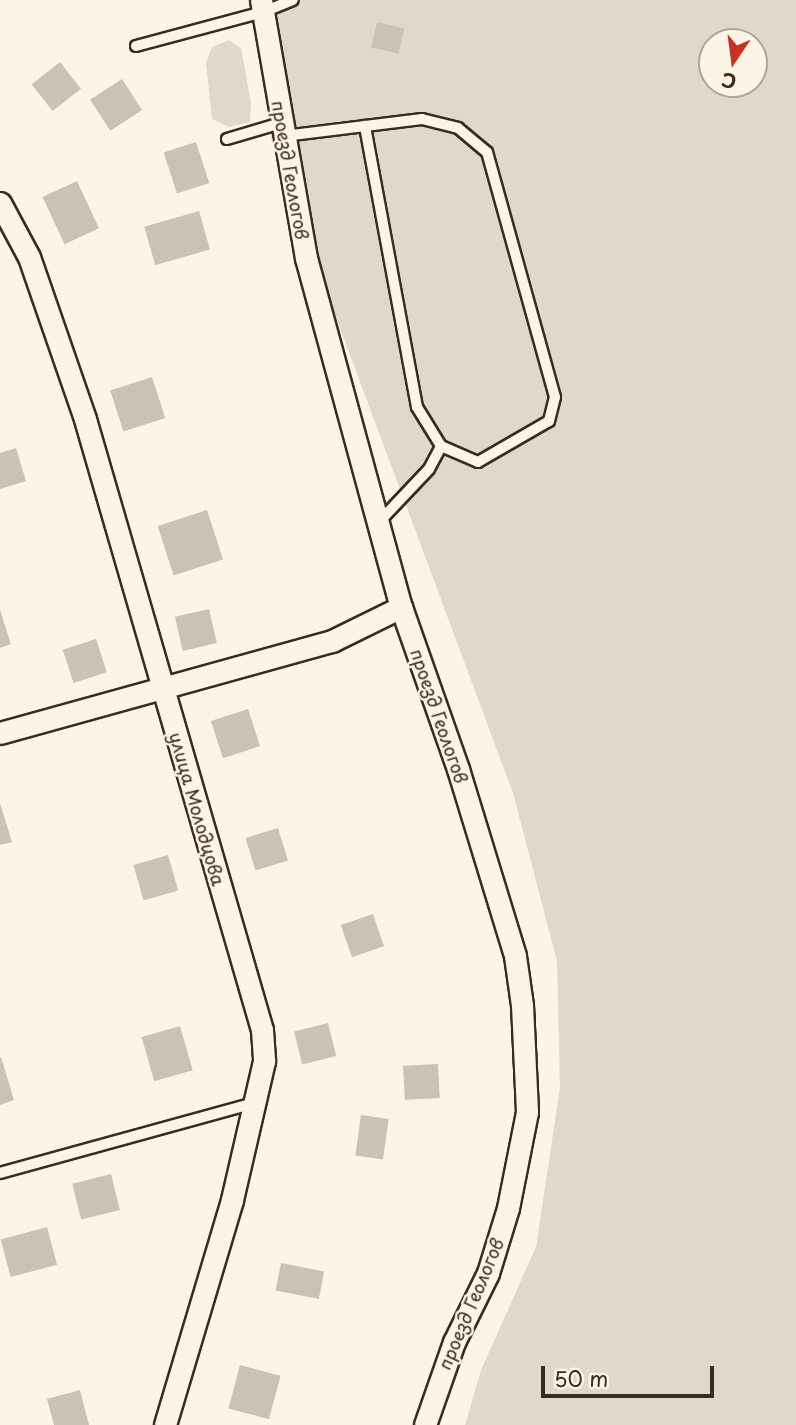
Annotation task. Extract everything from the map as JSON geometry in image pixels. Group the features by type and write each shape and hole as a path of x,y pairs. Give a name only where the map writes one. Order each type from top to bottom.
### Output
{"street":[{"name":"проезд Геологов","path":"262,6 306,258 401,607 458,769 515,956 528,1084 527,1112 499,1242 488,1273 440,1375 425,1425"},
{"name":"улица Молодцова","path":"0,202 29,257 85,419 262,1030 264,1061 232,1200 165,1425"},
{"path":"0,733 332,641 401,607"}],"lane":[{"path":"136,46 262,6 293,0"},
{"path":"227,139 282,130 365,126 422,119 458,128 487,152 555,397 549,421 478,461 441,446 417,407 365,126"},
{"path":"378,523 429,469 441,446"},
{"path":"0,1173 255,1103"}],"shaded area":[{"path":"249,0 796,0 796,1425 465,1425 481,1370 536,1247 560,1087 557,961 513,793 273,148"},
{"path":"229,40 241,48 251,103 250,122 229,127 212,119 206,63 212,47"}],"building":[{"path":"377,22 404,28 398,54 371,47"},
{"path":"60,62 81,89 53,111 32,84"},
{"path":"122,79 142,110 110,131 90,100"},
{"path":"196,142 209,183 177,193 164,153"},
{"path":"77,181 99,228 65,244 43,197"},
{"path":"199,211 210,249 155,265 144,227"},
{"path":"152,377 165,418 123,431 110,391"},
{"path":"16,448 26,481 0,489 0,453"},
{"path":"207,510 223,559 174,576 158,526"},
{"path":"209,609 217,643 183,651 175,617"},
{"path":"0,610 11,644 0,648"},
{"path":"96,639 107,672 74,683 63,650"},
{"path":"248,709 260,746 223,758 211,721"},
{"path":"0,803 12,842 0,845"},
{"path":"278,828 288,861 255,870 245,838"},
{"path":"168,855 178,891 144,900 133,865"},
{"path":"373,914 384,946 352,957 341,925"},
{"path":"328,1023 336,1056 302,1064 294,1031"},
{"path":"180,1026 193,1070 154,1081 142,1037"},
{"path":"0,1058 14,1100 0,1105"},
{"path":"438,1064 440,1098 405,1100 403,1066"},
{"path":"361,1115 389,1119 383,1159 355,1156"},
{"path":"111,1174 120,1210 81,1220 72,1184"},
{"path":"47,1227 57,1265 11,1277 1,1239"},
{"path":"281,1263 324,1271 319,1299 276,1290"},
{"path":"240,1365 281,1376 269,1419 228,1408"},
{"path":"80,1390 89,1425 54,1425 47,1399"}]}
